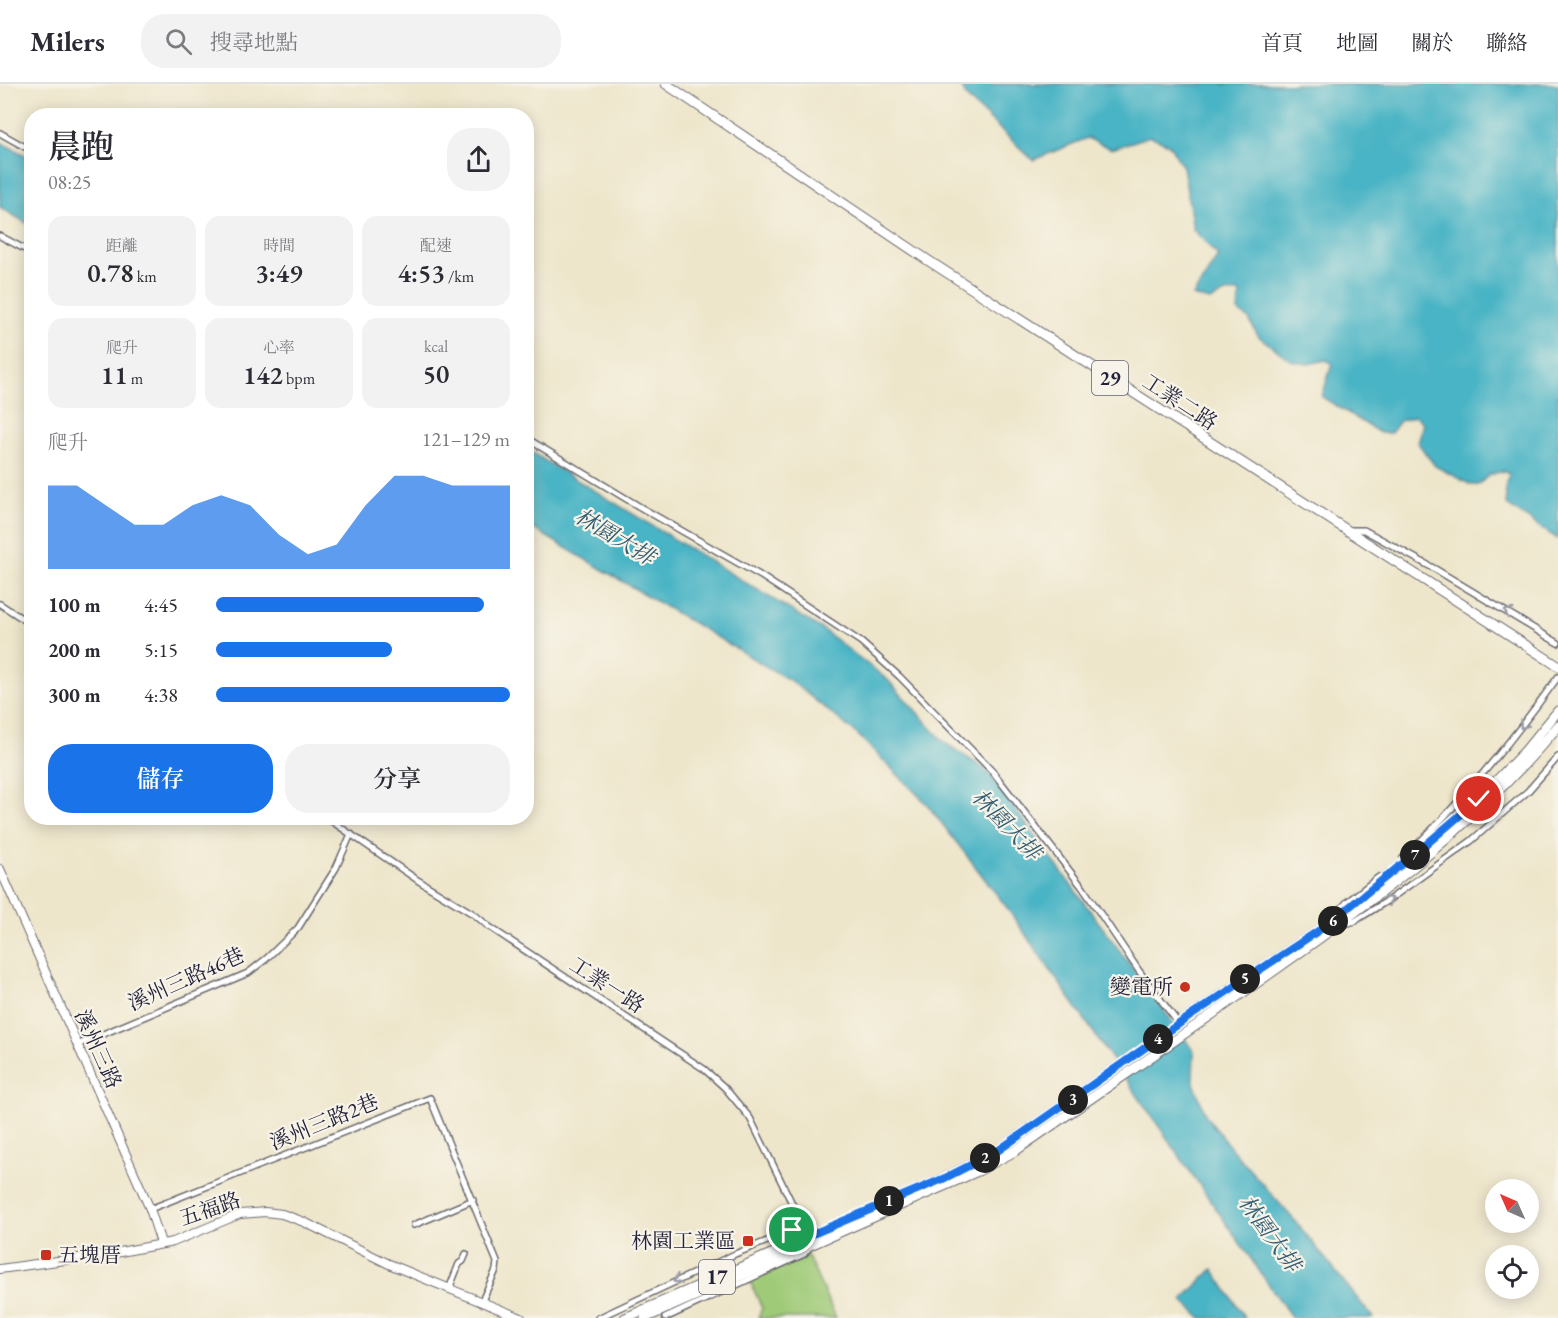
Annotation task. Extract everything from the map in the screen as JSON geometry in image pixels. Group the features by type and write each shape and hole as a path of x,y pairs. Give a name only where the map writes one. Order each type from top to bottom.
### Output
{"main road":[{"name":"工業二路","path":"666,84 937,267 1558,666"},
{"name":"17","path":"625,1318 978,1171 1015,1151 1194,1027 1332,926 1479,799 1525,751 1558,711"},
{"name":"17","path":"645,1318 987,1157 1183,1022 1380,894 1452,836 1532,758 1558,726"}],"street":[{"path":"0,133 24,146"},
{"path":"0,236 24,249"},
{"path":"534,443 687,535 761,576 861,642 900,677 993,772 1068,869 1139,971 1183,1022"},
{"path":"1345,530 1364,530 1435,568 1558,643"},
{"path":"0,604 24,620"},
{"path":"1332,926 1347,902 1399,862 1458,802 1515,736 1558,677"},
{"path":"1332,926 1355,921 1471,841 1528,791 1558,757"},
{"name":"工業一路","path":"338,825 704,1069 750,1118 811,1240"},
{"name":"溪州三路46巷","path":"77,1045 248,973 298,928 336,868 351,834"},
{"name":"溪州三路","path":"0,869 150,1209 161,1243"},
{"name":"溪州三路2巷","path":"150,1209 430,1098 472,1200"},
{"path":"414,1226 472,1200 497,1262 496,1270 482,1303"},
{"name":"五福路","path":"0,1269 173,1242 240,1214 265,1212 304,1222 389,1264 521,1318"},
{"path":"598,1318 792,1230 811,1240 804,1254 665,1318"},
{"path":"449,1289 459,1264 466,1254"}],"green space":[{"path":"807,1255 836,1318 758,1318 762,1308 750,1281"}],"water":[{"path":"960,84 1558,84 1558,539 1507,505 1505,488 1510,475 1503,471 1489,475 1478,485 1471,485 1435,466 1418,443 1423,423 1415,416 1400,421 1391,433 1380,433 1322,397 1332,363 1326,360 1308,364 1292,361 1258,336 1249,319 1238,311 1240,292 1225,293 1210,301 1193,296 1218,256 1193,229 1183,167 1169,144 1150,136 1112,149 1087,138 1033,160 967,98"},
{"path":"0,142 24,154 24,222 0,207"},
{"name":"林園大排","path":"534,454 822,629 888,680 945,743 986,770 1194,1051 1193,1080 1206,1116 1234,1152 1296,1222 1373,1318 1292,1318 1005,905 926,803 857,734 791,681 534,529"},
{"path":"1213,1269 1245,1318 1201,1318 1182,1300"}],"place":[{"name":"變電所","path":"1185,987"},
{"name":"林園工業區","path":"748,1241"},
{"name":"五塊厝","path":"46,1255"}],"route":[{"path":"792,1230 808,1236 945,1178 996,1152 1186,1019 1327,925 1479,799"}]}
